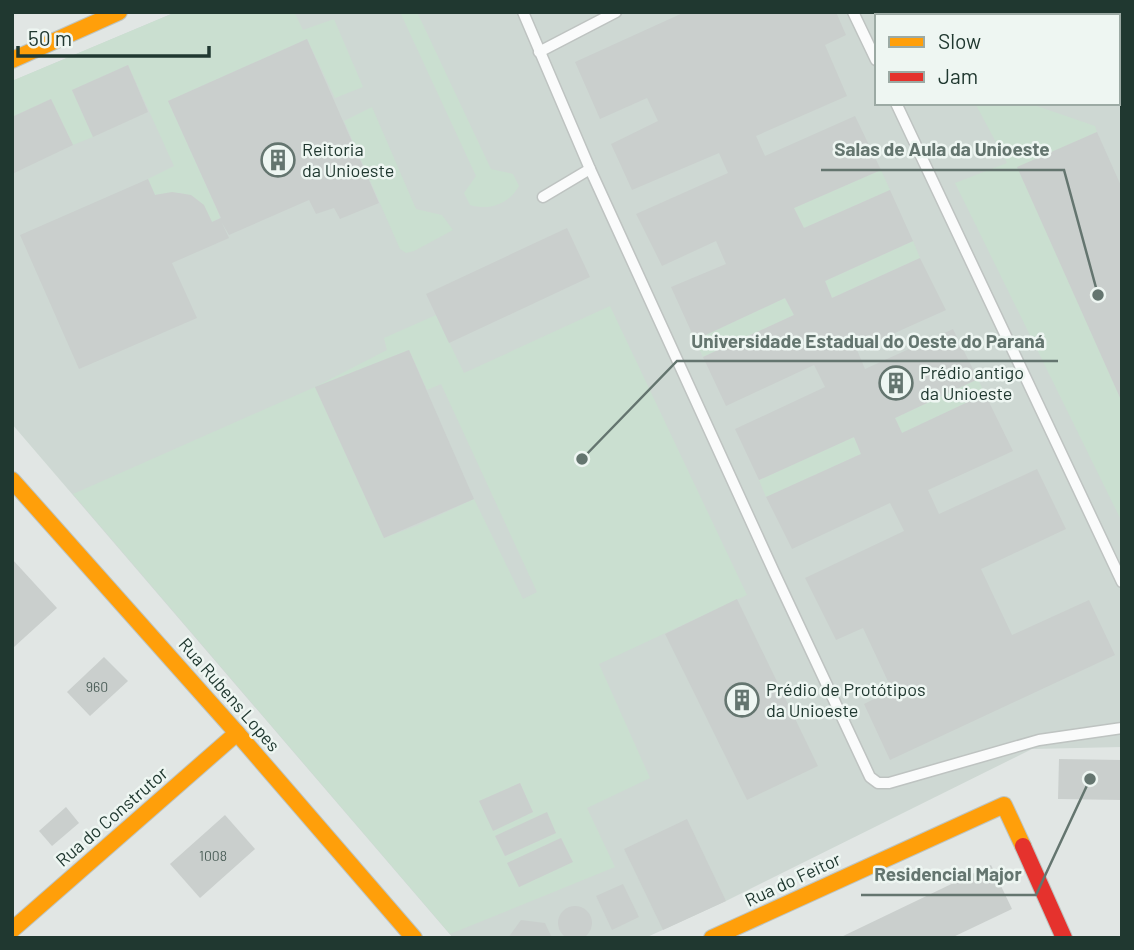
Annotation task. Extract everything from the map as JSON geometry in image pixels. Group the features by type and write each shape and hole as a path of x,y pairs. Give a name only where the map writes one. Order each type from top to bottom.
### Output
{"street":[{"path":"12,60 120,12"},
{"name":"Rua Rubens Lopes","path":"12,480 237,733 414,938"},
{"name":"Rua do Construtor","path":"12,930 237,733"},
{"name":"Rua do Feitor","path":"712,938 1004,805 1064,938"}],"lane":[{"path":"523,12 590,169 870,777 877,783 889,783 1039,740 1120,726"},
{"path":"540,52 616,12"},
{"path":"853,12 875,56"},
{"path":"897,105 1122,582"},
{"path":"543,197 590,169"}],"shaded area":[{"path":"176,12 1122,12 1122,747 1032,749 726,901 645,938 453,938 12,424 12,81"}],"green space":[{"path":"176,12 294,12 303,30 334,19 363,87 335,98 307,39 168,101 219,214 220,218 212,222 202,205 190,196 175,193 155,195 148,179 174,166 128,65 72,90 93,137 73,145 51,99 12,117 12,81"},
{"path":"400,12 417,12 491,169 513,174 519,186 504,202 484,207 470,205 464,193 476,176"},
{"path":"877,12 990,12 985,14"},
{"path":"976,105 1034,105 1095,126 1097,132 1018,167 1122,402 1122,522 955,183 1007,163"},
{"path":"372,107 416,209 442,215 453,230 414,251 406,253 400,249 344,121"},
{"path":"881,170 890,190 804,228 794,208"},
{"path":"913,241 920,258 832,298 825,281"},
{"path":"785,298 794,315 703,357 695,340"},
{"path":"610,306 747,595 599,664 650,778 587,808 615,867 450,934 73,494 315,387 387,350 384,338 436,315 464,373","holes":["409,350 427,390 441,384 537,592 523,599 474,499 384,538 315,387","520,783 533,812 493,830 480,801","556,833 505,856 496,836","561,838 572,862 519,887 508,863"]},
{"path":"978,379 985,394 902,433 895,418"},
{"path":"854,437 861,454 766,497 759,480"}],"building":[{"name":"Prédio antigo da Unioeste","path":"685,12 836,12 846,35 825,45 847,96 756,136 765,156 855,116 881,170 794,208 804,228 890,190 913,241 825,281 832,298 920,258 946,310 857,350 865,369 953,329 978,379 895,418 902,433 985,394 1013,451 928,490 939,514 1037,469 1066,529 981,569 1012,635 1089,600 1115,655 890,760 864,704 892,690 863,628 836,640 805,578 904,531 890,503 792,549 766,497 861,454 854,437 759,480 735,429 825,387 814,365 726,406 703,357 794,315 785,298 695,340 671,287 726,264 716,241 662,266 636,214 728,173 719,153 632,190 611,144 658,121 647,98 600,119 575,62"},
{"path":"307,39 379,203 340,219 334,208 316,214 309,200 229,235 222,223 229,238 172,263 197,318 79,369 20,235 148,179 155,195 172,192 191,195 204,205 212,222 221,218 168,101"},
{"path":"128,65 148,112 93,137 72,90"},
{"path":"51,99 73,145 12,174 12,117"},
{"path":"1097,132 1122,188 1122,402 1017,167"},
{"path":"567,228 590,277 449,343 426,294"},
{"path":"409,350 474,499 384,538 315,387"},
{"path":"12,559 57,608 14,647 12,645"},
{"name":"Prédio de Protótipos da Unioeste","path":"737,599 818,766 747,800 665,634"},
{"path":"104,657 128,681 90,716 67,692"},
{"path":"1059,759 1122,760 1122,800 1058,799"},
{"path":"520,783 533,812 493,831 479,801"},
{"path":"66,807 79,823 52,846 39,831"},
{"path":"547,812 556,833 505,856 495,836"},
{"path":"225,815 255,849 200,898 170,864"},
{"path":"687,819 726,901 663,930 624,849"},
{"path":"561,838 573,862 519,887 507,863"},
{"path":"991,865 1012,909 951,938 839,938"},
{"path":"623,884 639,917 612,930 596,896"},
{"path":"575,906 587,911 592,923 587,935 575,940 563,935 558,923 563,911"},
{"path":"521,920 545,923 552,938 508,938"}],"traffic: slow":[{"path":"12,60 119,12"},
{"path":"12,480 237,733 414,938"},
{"path":"12,930 237,733"},
{"path":"712,938 1004,805 1023,846"}],"traffic: jam":[{"path":"1023,846 1064,938"}],"place":[{"name":"Reitoria da Unioeste","path":"278,160"},
{"name":"Salas de Aula da Unioeste","path":"1098,295"},
{"name":"Prédio antigo da Unioeste","path":"896,383"},
{"name":"Universidade Estadual do Oeste do Paraná","path":"582,459"},
{"name":"Prédio de Protótipos da Unioeste","path":"742,700"},
{"name":"Residencial Major","path":"1090,779"}]}
